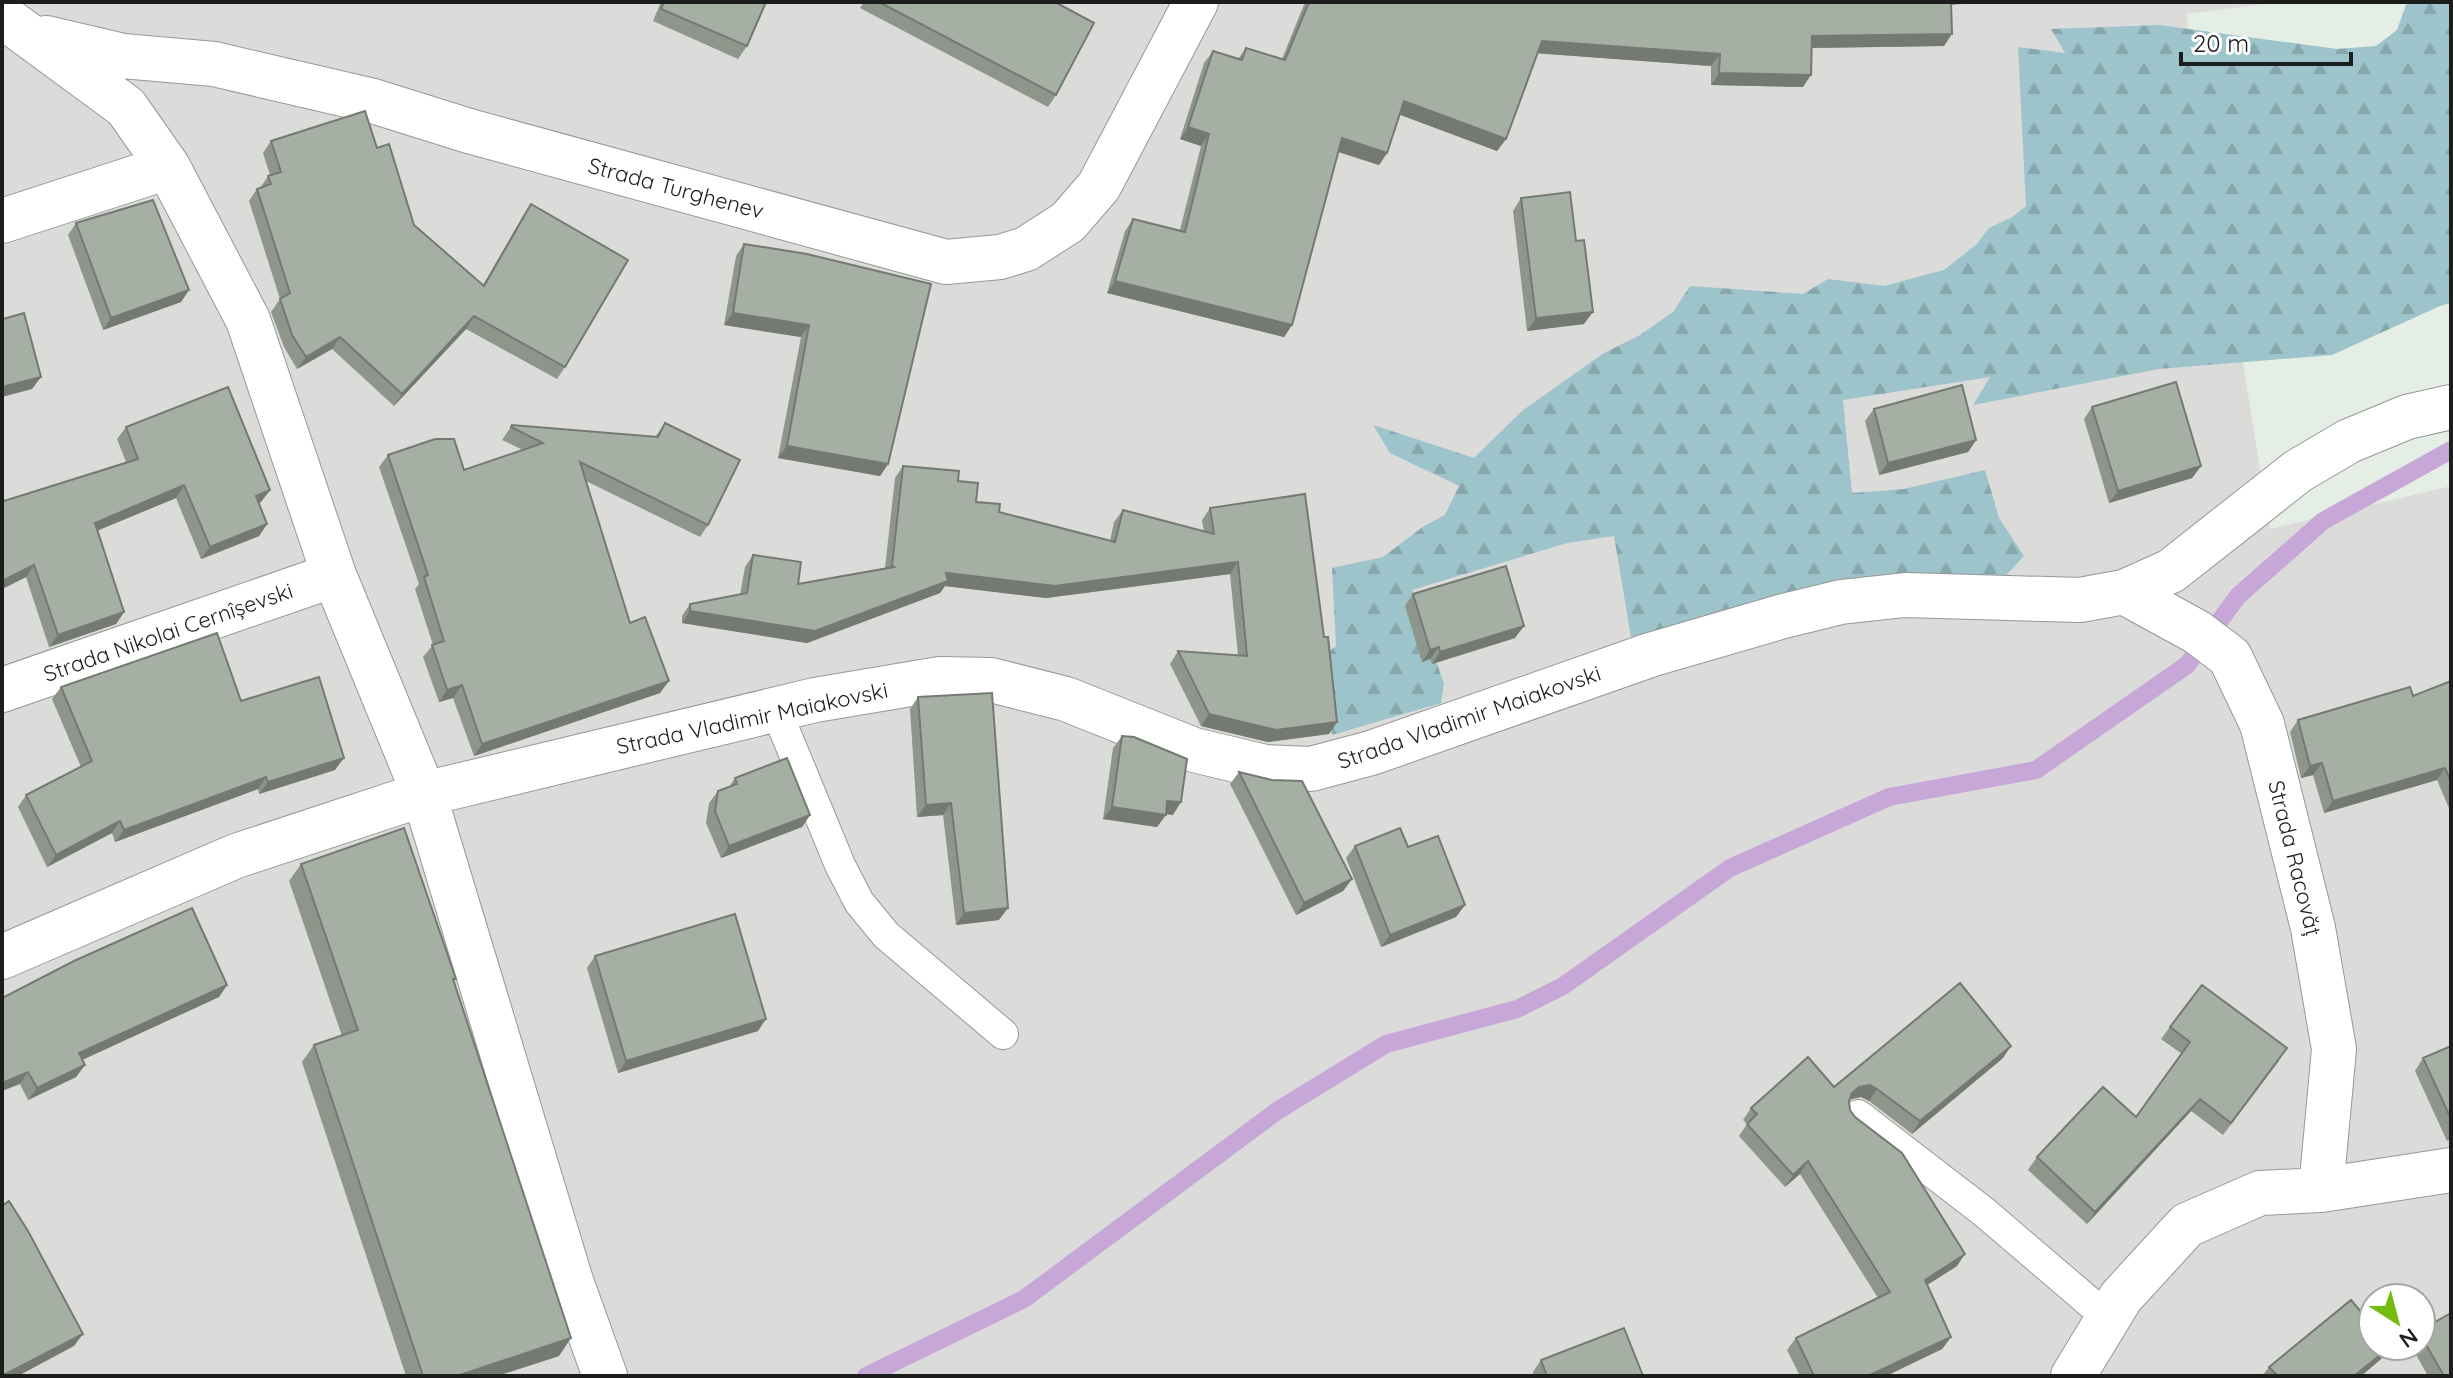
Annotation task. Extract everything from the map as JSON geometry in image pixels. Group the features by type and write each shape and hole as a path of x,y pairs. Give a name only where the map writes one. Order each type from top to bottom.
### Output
{"street":[{"name":"Strada Turghenev","path":"15,24 123,56 214,64 373,101 469,131 946,262 1000,257 1026,249 1068,222 1099,186 1196,2"},
{"path":"15,24 126,107 168,167 248,320 334,575 424,794 571,1281 605,1376"},
{"path":"2,221 168,167"},
{"name":"Strada Vladimir Maiakovski","path":"2,957 236,856 424,794 815,700 940,679 991,680 1066,699 1194,750 1265,767 1311,769 1371,753 1650,655 1841,602 1905,595 2080,600 2124,592 2171,571 2298,471 2349,441 2407,417 2451,407"},
{"name":"Strada Nikolai Cernîșevski","path":"2,690 334,575"},
{"name":"Strada Racovăț","path":"2124,592 2214,644 2262,724 2313,928 2334,1049 2321,1190"},
{"path":"2073,1376 2121,1297 2187,1225 2260,1193 2321,1190 2451,1170"}],"lane":[{"path":"776,710 840,865 859,902 886,935 1003,1034"},
{"path":"1858,1115 1984,1212 2108,1318"}],"shaded area":[{"path":"2,2 2280,2 2186,14 2270,529 2451,486 2451,1376 2,1376"}],"green space":[{"path":"2407,2 2451,2 2451,303 2332,355 2159,369 1973,405 1990,377 1843,400 1852,493 1904,489 1985,470 1999,518 2024,556 1997,585 1901,578 1631,637 1614,536 1567,543 1412,590 1444,684 1441,703 1332,735 1323,656 1336,646 1332,568 1383,557 1424,526 1445,515 1459,486 1390,453 1373,425 1474,458 1522,411 1604,353 1640,335 1673,312 1690,286 1803,294 1828,279 1884,286 1944,270 1977,244 1989,228 2026,206 2018,47 2065,53 2051,29 2159,25 2337,49 2376,46 2397,30"}],"building":[{"path":"664,2 766,2 747,46 661,9"},
{"path":"879,2 1055,2 1094,23 1056,95"},
{"path":"1309,2 1951,2 1952,34 1812,36 1811,75 1719,73 1720,54 1542,41 1506,139 1404,101 1387,153 1342,138 1292,325 1115,281 1133,219 1185,232 1209,134 1188,127 1213,51 1242,60 1246,48 1285,60"},
{"path":"365,111 377,148 389,144 414,225 484,286 531,204 628,260 565,367 474,316 402,394 340,337 306,357 292,335 280,299 290,293 257,189 271,184 268,176 281,172 271,141"},
{"path":"1570,192 1576,241 1584,240 1593,312 1536,318 1521,198"},
{"path":"153,200 189,290 111,318 76,223"},
{"path":"744,244 807,254 931,284 888,464 787,446 809,325 733,313"},
{"path":"24,313 41,377 2,387 2,317"},
{"path":"2176,382 2201,466 2118,491 2092,407"},
{"path":"1962,385 1976,440 1888,463 1874,409"},
{"path":"228,387 270,490 256,496 267,524 210,547 184,485 95,523 124,612 58,635 34,565 2,581 2,496 4,501 138,459 126,427"},
{"path":"665,423 740,460 708,525 580,462 630,623 645,617 669,681 482,744 462,685 447,690 432,645 444,641 424,577 428,575 388,455 435,439 454,439 464,470 543,443 512,425 658,437"},
{"path":"903,466 959,471 958,481 978,483 976,502 1000,504 999,512 1115,542 1123,510 1214,534 1210,508 1305,494 1324,637 1328,637 1337,722 1276,730 1209,714 1178,651 1247,656 1238,562 1055,586 946,573 948,581 815,631 690,611 690,604 747,593 753,555 801,562 798,584 894,567"},
{"path":"1506,566 1524,626 1440,652 1439,647 1430,650 1413,594"},
{"path":"217,633 241,701 319,677 344,758 268,782 266,777 124,830 120,821 56,855 26,795 92,761 61,687"},
{"path":"2451,681 2451,782 2445,768 2333,801 2322,763 2310,766 2298,720 2410,687 2413,696"},
{"path":"992,693 1008,908 964,913 951,803 926,805 918,697"},
{"path":"1122,736 1134,737 1187,759 1181,802 1167,801 1166,815 1112,807"},
{"path":"787,758 810,815 729,846 715,811 718,791 737,784 735,778"},
{"path":"1239,772 1272,780 1302,781 1352,879 1304,903"},
{"path":"404,828 456,979 453,979 571,1338 457,1376 423,1376 314,1045 358,1030 301,864"},
{"path":"1400,828 1408,847 1438,836 1465,905 1390,935 1355,846"},
{"path":"192,908 227,985 79,1053 85,1065 37,1088 28,1072 2,1083 2,998 74,961"},
{"path":"735,914 766,1019 626,1061 595,956"},
{"path":"1960,983 2011,1046 1920,1121 1870,1085 1859,1087 1849,1101 1855,1117 1902,1153 1965,1254 1925,1280 1951,1337 1868,1376 1814,1376 1796,1338 1890,1292 1808,1161 1793,1175 1747,1124 1757,1114 1751,1108 1808,1057 1834,1087"},
{"path":"2202,985 2287,1048 2231,1123 2200,1099 2095,1212 2037,1157 2103,1087 2136,1117 2190,1042 2170,1027"},
{"path":"2451,1046 2451,1119 2423,1058"},
{"path":"9,1201 83,1334 2,1376 2,1206"},
{"path":"2351,1300 2357,1307 2357,1362 2371,1362 2354,1376 2278,1376 2269,1367"},
{"path":"2451,1313 2451,1376 2444,1376 2436,1362 2437,1321"},
{"path":"1624,1328 1643,1376 1547,1376 1541,1360"}],"waterway":[{"path":"866,1376 1024,1299 1277,1111 1386,1044 1517,1009 1563,986 1730,868 1889,797 2036,770 2187,665 2238,596 2323,521 2451,450"}]}
